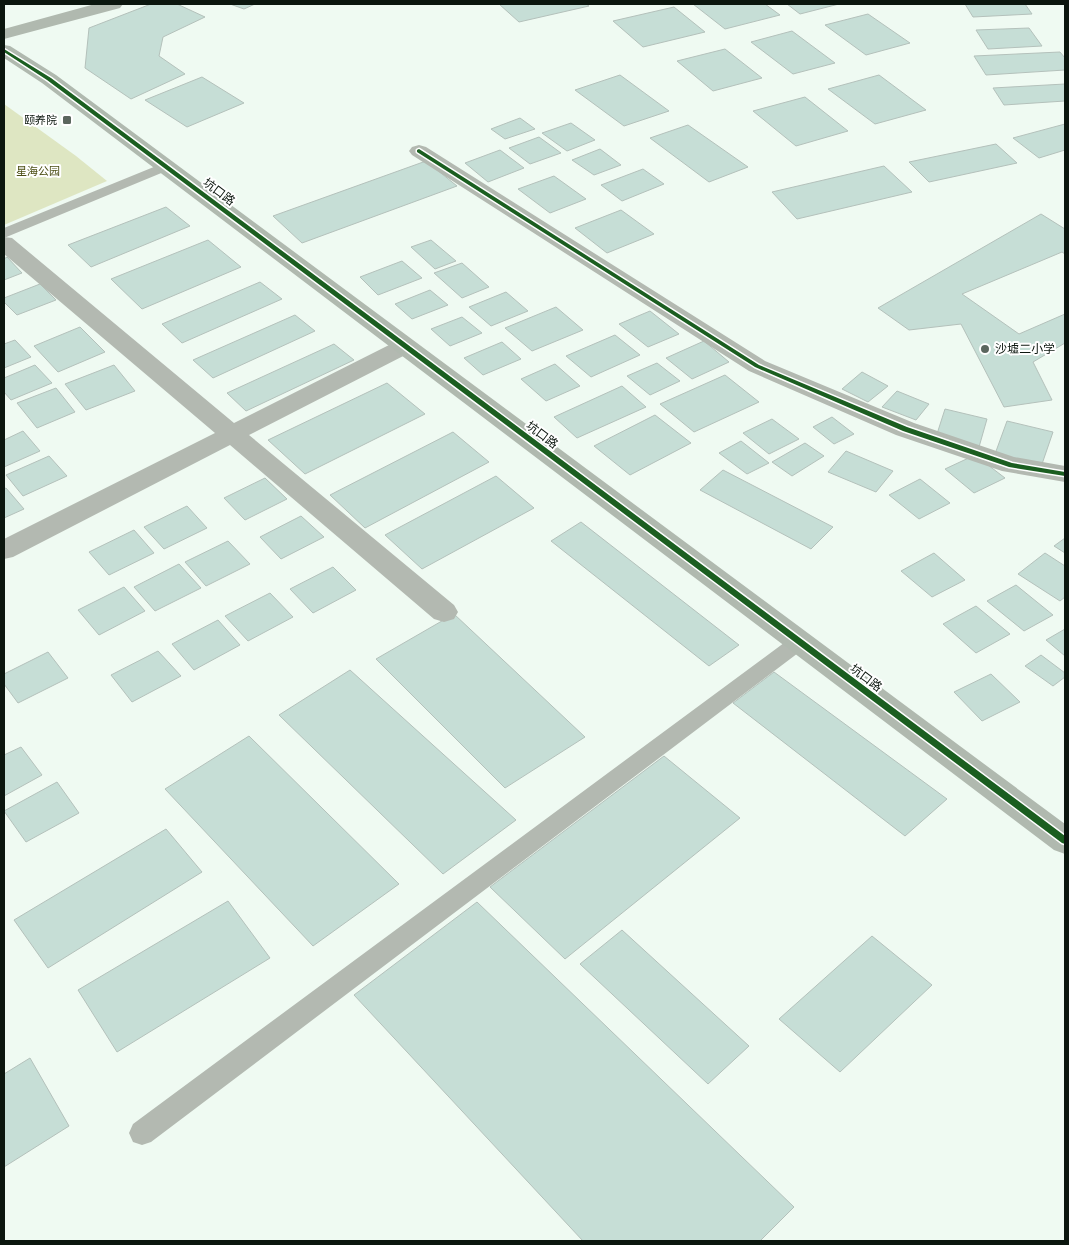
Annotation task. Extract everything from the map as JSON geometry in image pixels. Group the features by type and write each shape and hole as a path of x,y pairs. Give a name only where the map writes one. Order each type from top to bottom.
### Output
{"street":[{"path":"4,34 114,4"},
{"name":"坑口路","path":"4,50 50,79 1065,842"},
{"path":"419,151 757,366 914,432 1011,465 1065,474"},
{"path":"4,243 444,612"},
{"path":"4,550 405,346"}],"lane":[{"path":"4,233 166,166"},
{"path":"142,1133 799,642"}],"green space":[{"name":"星海公园","path":"4,104 76,156 107,181 4,225"}],"building":[{"path":"151,4 177,4 205,17 163,37 159,56 185,74 131,99 85,68 89,28"},
{"path":"230,4 255,4 244,9"},
{"path":"499,4 586,4 589,6 519,22"},
{"path":"693,4 765,4 780,15 725,29"},
{"path":"787,4 839,4 800,14"},
{"path":"965,4 1025,4 1032,14 973,17"},
{"path":"674,7 705,32 643,47 613,21"},
{"path":"868,14 910,43 866,55 825,25"},
{"path":"1029,28 1042,46 988,49 976,30"},
{"path":"792,31 835,63 793,74 751,42"},
{"path":"725,49 762,78 713,91 677,61"},
{"path":"1060,52 1065,58 1065,70 986,75 974,56"},
{"path":"620,75 669,111 624,126 575,90"},
{"path":"879,75 926,110 875,124 828,89"},
{"path":"202,77 244,103 187,127 145,100"},
{"path":"1065,84 1065,101 1004,105 993,88"},
{"path":"805,97 848,131 796,146 753,111"},
{"path":"520,118 535,129 505,139 491,129"},
{"path":"571,123 595,140 567,151 542,133"},
{"path":"1065,124 1065,150 1039,158 1013,138"},
{"path":"688,125 748,167 709,182 650,138"},
{"path":"539,137 561,153 530,164 509,148"},
{"path":"996,144 1017,163 929,182 909,162"},
{"path":"600,149 621,165 594,175 572,160"},
{"path":"500,150 524,168 488,182 465,163"},
{"path":"426,161 457,186 302,243 273,216"},
{"path":"884,166 912,192 797,219 772,192"},
{"path":"643,169 664,184 622,201 601,185"},
{"path":"554,176 586,199 550,213 518,189"},
{"path":"166,207 190,226 91,267 68,245"},
{"path":"621,210 654,234 607,253 575,228"},
{"name":"沙墟二小学","path":"1041,214 1065,229 1065,254 1062,252 962,294 1019,334 1065,314 1065,343 1033,362 1052,400 1004,407 961,324 909,330 878,308"},
{"path":"208,240 241,267 142,309 111,279"},
{"path":"431,240 456,261 435,269 411,247"},
{"path":"7,257 22,273 4,280 4,259"},
{"path":"402,261 422,278 378,295 360,277"},
{"path":"462,263 489,287 462,298 434,273"},
{"path":"260,282 282,299 182,343 162,324"},
{"path":"40,284 56,300 17,315 4,302 4,298"},
{"path":"430,290 448,305 412,319 395,304"},
{"path":"506,292 528,311 491,326 469,307"},
{"path":"556,307 583,330 532,351 505,328"},
{"path":"650,311 679,334 648,347 619,324"},
{"path":"295,315 315,331 213,378 193,360"},
{"path":"462,317 482,333 450,346 431,329"},
{"path":"80,327 105,352 58,372 34,346"},
{"path":"615,335 640,355 591,377 566,356"},
{"path":"15,340 31,357 4,368 4,344"},
{"path":"704,341 729,362 692,379 666,358"},
{"path":"502,342 521,359 483,375 464,358"},
{"path":"334,344 354,360 246,411 227,393"},
{"path":"657,363 680,381 650,395 627,376"},
{"path":"555,364 580,386 546,401 521,379"},
{"path":"35,365 52,383 11,400 4,392 4,378"},
{"path":"114,365 135,391 86,410 65,384"},
{"path":"862,372 888,386 868,402 842,389"},
{"path":"725,375 759,402 694,432 660,404"},
{"path":"387,383 425,414 305,474 268,440"},
{"path":"622,386 646,407 577,438 554,417"},
{"path":"56,388 75,412 37,428 17,403"},
{"path":"897,391 929,404 916,420 882,407"},
{"path":"945,409 987,419 979,447 936,437"},
{"path":"655,415 691,443 630,475 594,446"},
{"path":"832,417 854,434 834,444 813,427"},
{"path":"772,419 799,439 769,454 743,433"},
{"path":"1007,421 1053,432 1041,467 995,454"},
{"path":"23,431 40,451 4,467 4,440"},
{"path":"453,432 489,462 365,528 330,495"},
{"path":"741,441 769,463 747,474 719,453"},
{"path":"805,443 824,456 792,476 772,462"},
{"path":"846,451 893,471 876,492 828,472"},
{"path":"975,455 1005,478 974,493 945,469"},
{"path":"49,456 67,476 23,496 6,475"},
{"path":"723,470 833,527 811,549 700,490"},
{"path":"496,476 534,508 422,569 385,535"},
{"path":"265,478 287,499 245,520 224,498"},
{"path":"920,479 950,503 919,519 889,495"},
{"path":"6,488 24,509 4,518 4,489"},
{"path":"187,506 207,528 164,549 144,527"},
{"path":"301,516 324,537 281,559 260,537"},
{"path":"581,522 739,645 709,666 551,541"},
{"path":"134,530 154,553 109,575 89,552"},
{"path":"1065,538 1065,553 1054,546"},
{"path":"228,541 250,564 206,586 185,562"},
{"path":"934,553 965,580 932,597 901,571"},
{"path":"1045,553 1065,566 1065,597 1060,601 1018,574"},
{"path":"179,564 201,588 155,611 134,587"},
{"path":"333,567 356,590 313,613 290,589"},
{"path":"1016,585 1053,615 1024,631 987,601"},
{"path":"124,587 145,611 99,635 78,610"},
{"path":"270,593 293,617 248,641 225,616"},
{"path":"976,606 1010,634 976,653 943,624"},
{"path":"454,614 585,737 505,788 376,659"},
{"path":"218,620 240,645 194,670 172,644"},
{"path":"1065,629 1065,656 1046,640"},
{"path":"158,651 181,676 132,702 111,675"},
{"path":"48,652 68,678 18,703 4,684 4,674"},
{"path":"1041,655 1065,673 1065,677 1053,686 1025,666"},
{"path":"350,670 516,820 443,874 279,715"},
{"path":"774,672 947,799 905,836 733,703"},
{"path":"991,674 1020,702 982,721 954,692"},
{"path":"249,736 399,884 313,946 165,789"},
{"path":"21,747 42,775 4,796 4,755"},
{"path":"664,756 740,818 565,959 490,887"},
{"path":"57,782 79,813 26,842 4,811"},
{"path":"166,829 202,872 48,968 14,920"},
{"path":"228,901 270,958 117,1052 78,990"},
{"path":"477,902 794,1207 760,1241 583,1241 354,995"},
{"path":"622,930 749,1046 708,1084 580,964"},
{"path":"872,936 932,985 840,1072 779,1019"},
{"path":"30,1058 69,1126 4,1167 4,1074"}],"cycle path":[{"path":"4,50 49,79 1065,841"},
{"path":"419,151 757,366 905,429 1011,465 1065,474"}],"place":[{"name":"颐养院","path":"67,120"},
{"name":"沙墟二小学","path":"985,349"}]}
